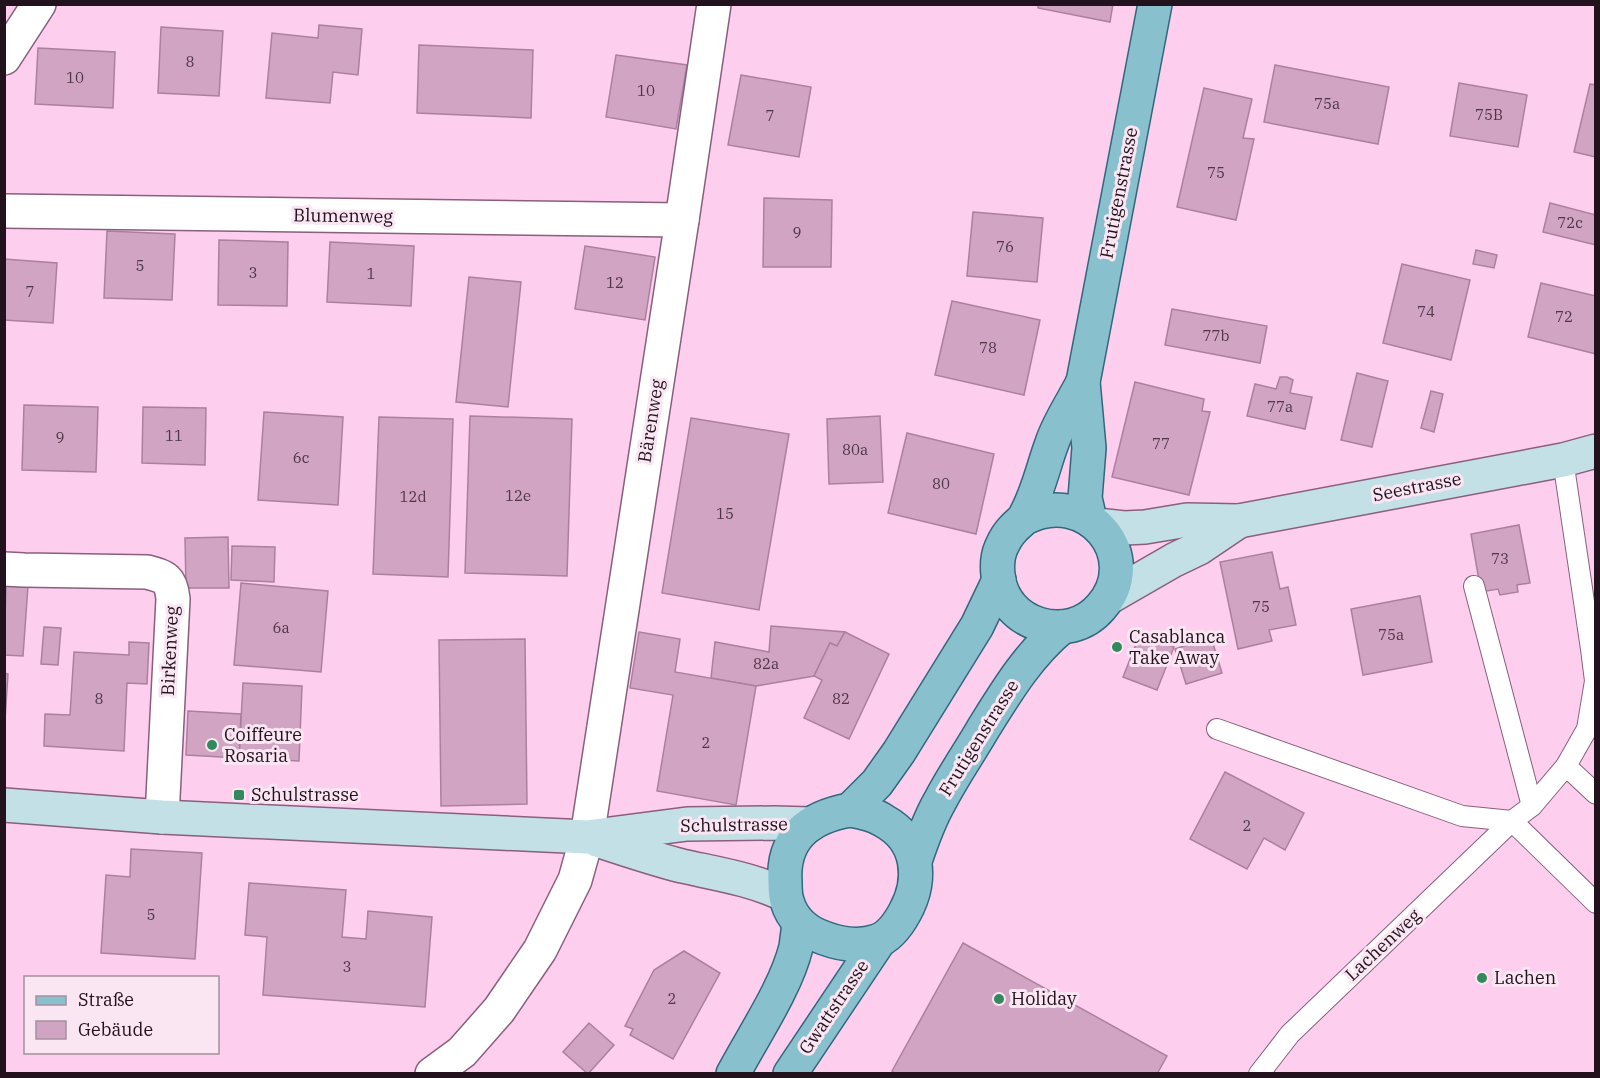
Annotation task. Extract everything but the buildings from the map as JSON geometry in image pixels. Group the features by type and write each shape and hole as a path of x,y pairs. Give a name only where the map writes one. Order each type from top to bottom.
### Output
{"main road":[{"name":"Frutigenstrasse","path":"1094,522 1086,498 1089,448 1083,382 1155,4"},
{"name":"Frutigenstrasse","path":"1024,518 1043,472 1052,441 1083,382"},
{"path":"1058,509 1080,514 1094,522 1112,547 1115,560 1115,580 1103,606 1088,618 1062,627 1045,627 1015,610 1004,596 997,566 999,552 1014,527 1024,518 1035,513 1058,509"},
{"path":"850,810 877,783 898,752 976,626 999,580"},
{"name":"Frutigenstrasse","path":"915,861 940,801 1000,702 1029,660 1062,627"},
{"path":"733,1074 780,987 795,948 792,909 784,870 792,843 804,829 819,819 850,810 866,813 886,822 904,838 915,861 916,884 902,918 890,933 879,941 863,944 834,942 818,936 792,909"},
{"name":"Gwattstrasse","path":"790,1074 879,941"}],"street":[{"path":"4,58 39,4"},
{"name":"Bärenweg","path":"432,1074 462,1052 492,1018 540,950 575,880 587,837 714,4"},
{"name":"Blumenweg","path":"4,211 682,220"},
{"name":"Seestrasse","path":"1094,522 1124,528 1186,520 1239,521 1563,460 1596,451"},
{"name":"Seestrasse","path":"1108,598 1199,548 1239,521"},
{"name":"Birkenweg","path":"4,569 147,572 163,576 172,585 162,817"},
{"name":"Schulstrasse","path":"4,805 162,817 587,837 687,824 811,824"},
{"name":"Schulstrasse","path":"587,837 682,866 734,876 767,886 792,909"}],"lane":[{"name":"Lachenweg","path":"1259,1074 1290,1034 1512,821 1532,806 1566,766 1587,729 1594,681 1592,649 1563,460"},
{"path":"1474,586 1532,806"},
{"path":"1217,729 1462,816 1512,821 1596,903"},
{"path":"1566,766 1596,794"}],"place":[{"name":"Casablanca Take Away","path":"1117,647"},
{"name":"Coiffeure Rosaria","path":"212,745"},
{"name":"Schulstrasse","path":"239,795"},
{"name":"Lachen","path":"1482,978"},
{"name":"Holiday","path":"999,999"}]}
